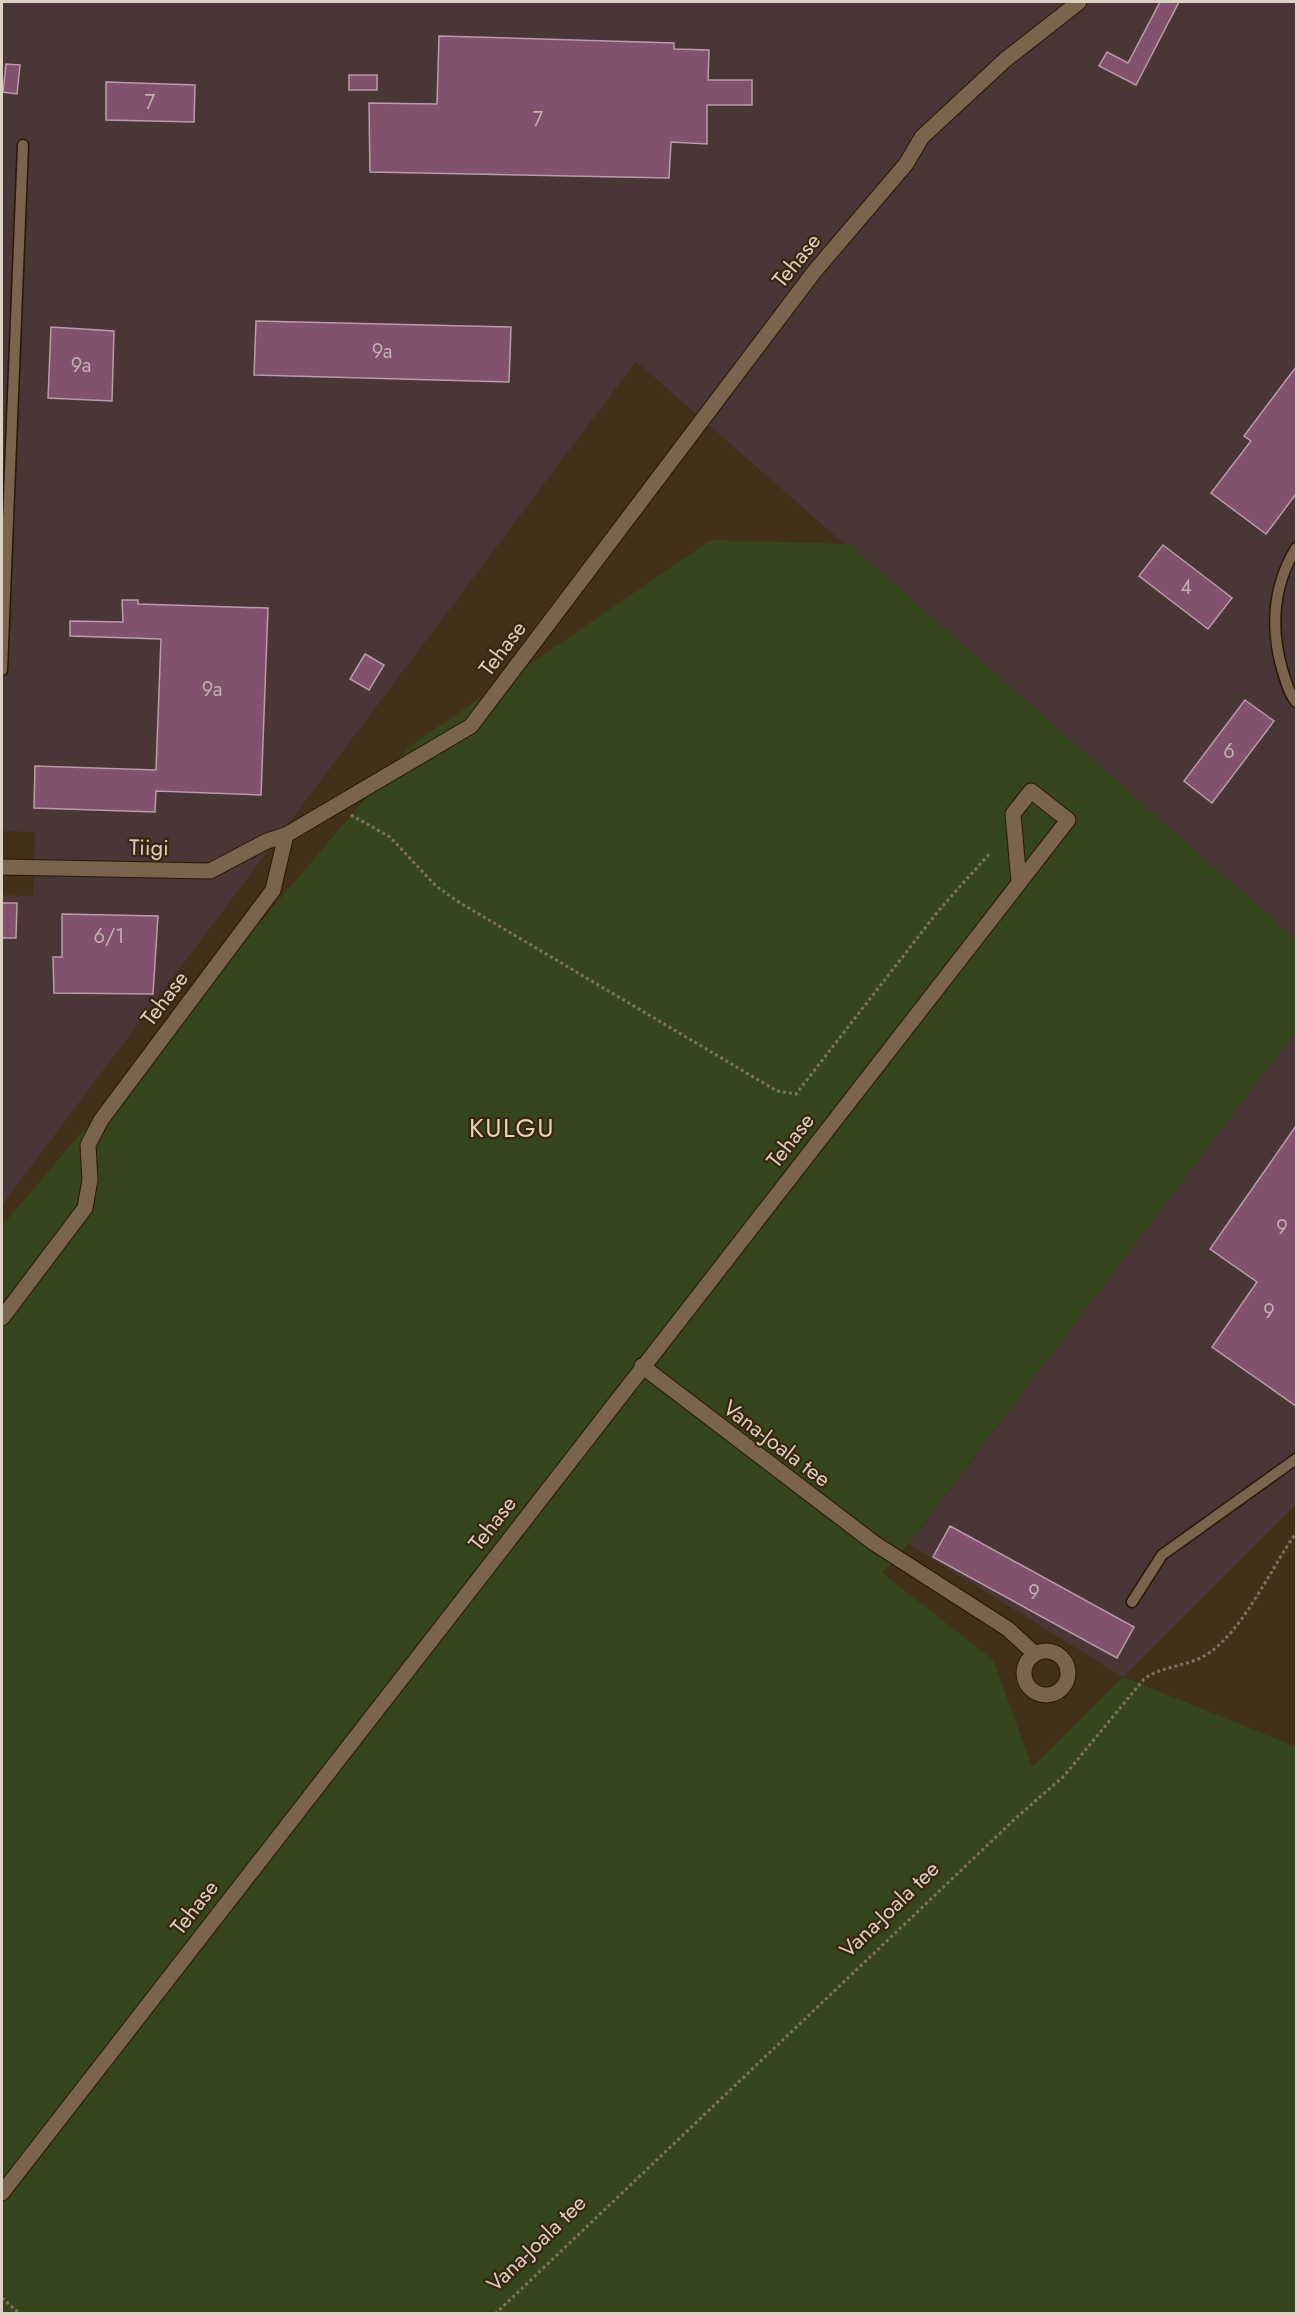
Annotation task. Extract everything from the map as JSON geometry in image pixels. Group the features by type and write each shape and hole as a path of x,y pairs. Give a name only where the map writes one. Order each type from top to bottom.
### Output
{"street":[{"name":"Tehase","path":"2,1318 85,1208 90,1180 88,1145 101,1120 273,890 286,835 471,726 814,272 906,164 922,137 1005,60 1079,2"},
{"name":"Tehase","path":"2,2193 1068,820 1031,791 1013,814 1019,882"},
{"name":"Tiigi","path":"2,867 210,871 267,841 286,835"},
{"name":"Vana-Joala tee","path":"642,1366 874,1544 1008,1629 1035,1654"}],"lane":[{"path":"2,670 23,145"},
{"path":"1296,548 1277,592 1273,618 1277,651 1289,693 1296,702"},
{"path":"1132,1602 1162,1555 1296,1458"}],"path":[{"path":"322,814 351,815 390,837 436,885 457,901 777,1091 796,1094 939,910 990,853"},
{"name":"Vana-Joala tee","path":"495,2313 680,2135 1017,1817 1064,1776 1144,1679 1154,1672 1209,1653 1222,1641 1244,1615 1296,1533"},
{"path":"2,2298 20,2313"}],"shaded area":[{"path":"2,2 1296,2 1296,940 636,361 2,1205 2,895 33,896 35,832 2,831"},
{"path":"1296,1031 1296,1504 1123,1677 909,1544"}],"green space":[{"path":"711,540 849,544 1296,940 1296,1031 909,1543 882,1573 993,1660 1032,1767 1123,1677 1296,1747 1296,2313 2,2314 2,1226 410,746"}],"building":[{"path":"1160,2 1179,2 1136,85 1099,66 1107,52 1128,63"},
{"path":"439,36 674,43 674,49 709,50 708,80 752,80 752,105 707,105 707,144 671,142 669,178 370,172 369,103 437,104"},
{"path":"6,64 20,65 17,94 3,92"},
{"path":"349,75 377,75 377,90 349,90"},
{"path":"106,82 195,85 194,122 106,120"},
{"path":"256,321 511,327 509,382 254,375"},
{"path":"51,327 114,331 112,401 48,398"},
{"path":"1296,367 1296,494 1266,534 1211,493 1251,441 1244,436"},
{"path":"1163,545 1232,598 1208,629 1139,576"},
{"path":"122,600 138,600 138,604 268,608 261,795 156,791 155,812 34,808 35,766 156,770 161,639 70,636 70,621 123,622"},
{"path":"365,654 384,665 369,690 350,679"},
{"path":"1245,700 1274,721 1212,803 1184,781"},
{"path":"2,903 17,903 16,938 2,938"},
{"path":"62,914 158,916 153,994 54,993 53,957 62,957"},
{"path":"1296,1126 1296,1406 1212,1347 1257,1282 1210,1249"},
{"path":"950,1526 1134,1627 1117,1658 933,1557"}],"district":[{"name":"KULGU","path":"512,1128"}]}
